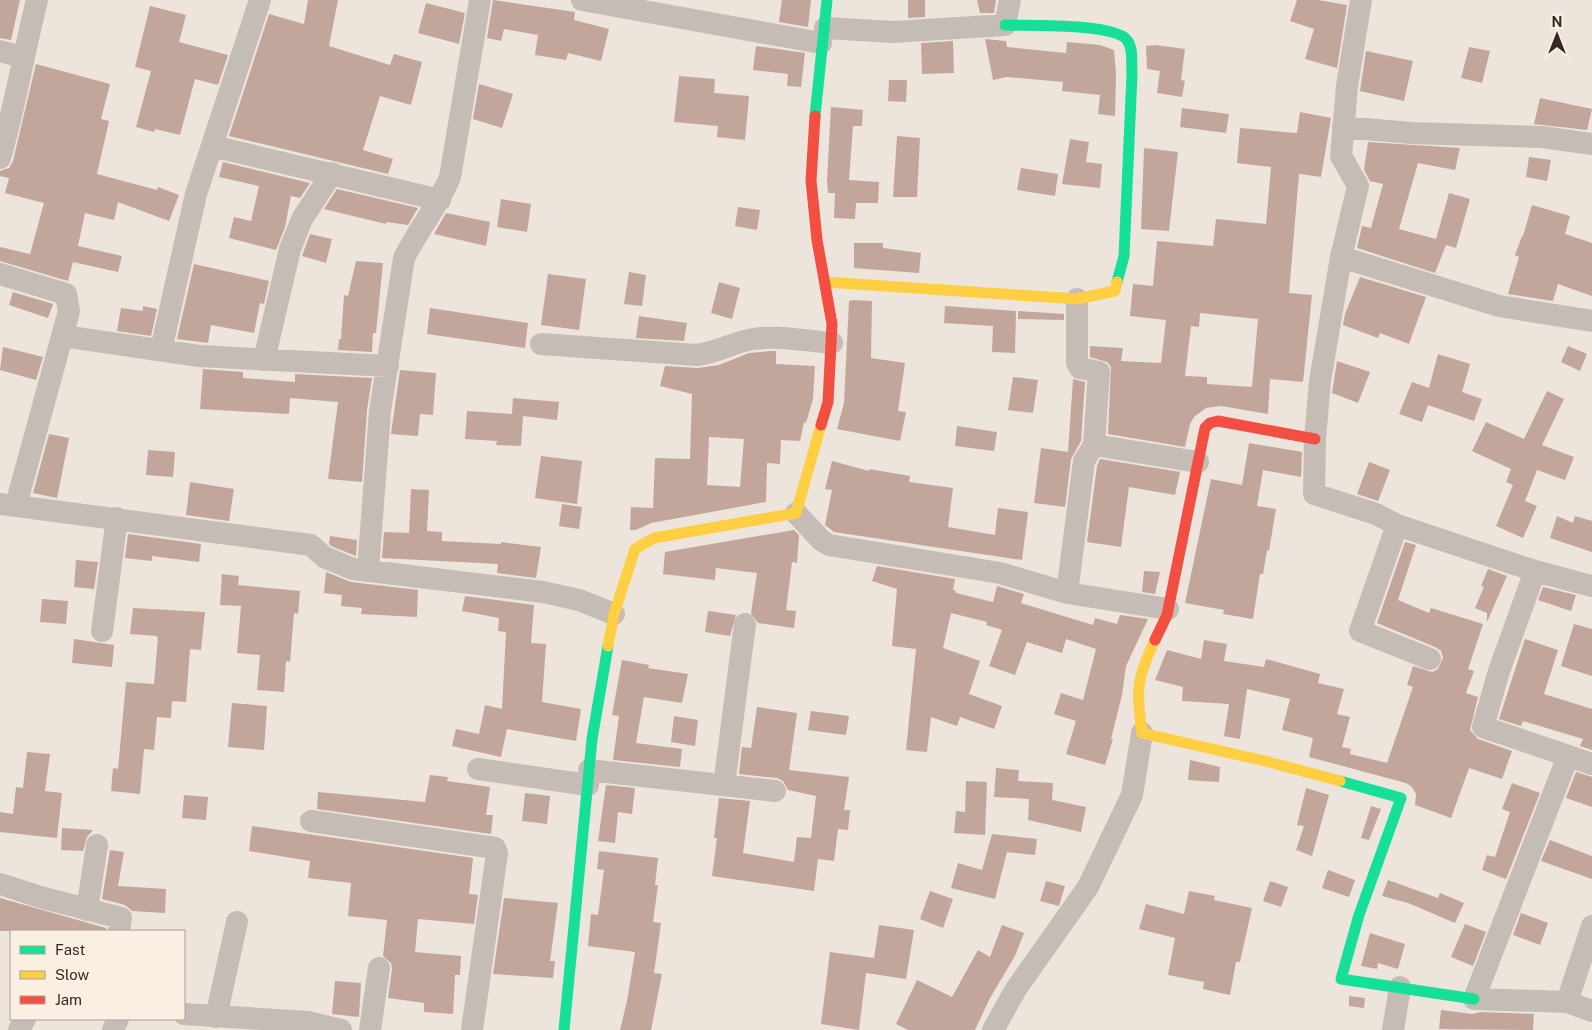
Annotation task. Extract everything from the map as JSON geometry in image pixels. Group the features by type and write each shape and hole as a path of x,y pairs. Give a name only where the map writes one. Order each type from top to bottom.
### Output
{"street":[{"path":"0,158 10,124 22,57 36,0"},
{"path":"161,350 196,194 260,0"},
{"path":"368,570 380,411 404,258 412,240 440,200 450,177 480,0"},
{"path":"582,0 823,35 1005,25 1078,28 1114,32 1124,36 1131,46 1132,74 1124,256 1115,290 1077,299 825,282"},
{"path":"796,513 828,402 832,343 832,324 817,240 811,180 827,0"},
{"path":"1005,25 1010,0"},
{"path":"1361,0 1347,86 1341,156 1358,186 1341,257 1320,382 1315,439 1314,494 1376,514 1397,525 1535,571 1592,586"},
{"path":"0,51 22,57"},
{"path":"1343,127 1411,133 1542,137 1592,144"},
{"path":"212,146 440,200"},
{"path":"264,360 290,248 302,219 332,174"},
{"path":"1341,257 1499,306 1592,321"},
{"path":"0,274 66,294 69,311 63,336 8,505 311,545 324,557 353,569 543,592 579,600 614,614"},
{"path":"1067,593 1084,462 1094,445 1100,372 1080,368 1077,364 1077,299"},
{"path":"63,336 199,356 388,366"},
{"path":"541,344 697,355 715,353 751,339 769,338 832,343"},
{"path":"993,1030 1016,989 1088,887 1132,795 1142,733 1137,696 1141,669 1168,609 1205,428 1210,423 1218,421 1315,439"},
{"path":"1094,445 1198,462"},
{"path":"796,513 821,540 829,545 1000,573 1067,593 1168,609"},
{"path":"564,1030 592,739 614,614 634,549 654,538 796,513"},
{"path":"102,631 117,518"},
{"path":"1397,525 1360,631 1430,658"},
{"path":"1535,571 1499,671 1483,727 1592,764"},
{"path":"724,785 746,624"},
{"path":"1142,733 1265,761 1402,798 1362,906 1341,979 1474,999 1567,1002 1592,1010"},
{"path":"1474,999 1568,756"},
{"path":"478,768 588,778 724,785 775,791"},
{"path":"311,821 494,848 498,853 472,1030"},
{"path":"88,910 97,845"},
{"path":"0,884 120,918 119,930"},
{"path":"216,1017 237,922"},
{"path":"1567,1002 1592,926"},
{"path":"370,1030 379,968"},
{"path":"1393,1030 1400,988"},
{"path":"185,1014 308,1022 341,1030"}],"building":[{"path":"0,0 20,0 11,40 0,38"},
{"path":"308,0 338,0 329,46 390,65 394,54 422,62 411,105 380,96 363,150 393,159 388,174 229,136 269,14 304,24"},
{"path":"493,0 575,12 574,20 609,29 601,61 568,53 566,60 535,55 538,35 504,29 501,41 487,38"},
{"path":"782,0 811,0 808,27 779,22"},
{"path":"908,0 925,0 925,17 908,18"},
{"path":"977,0 996,0 994,13 980,13"},
{"path":"1297,0 1318,0 1347,5 1337,68 1305,59 1314,29 1290,21"},
{"path":"426,3 465,13 459,44 418,33"},
{"path":"150,6 186,15 179,42 228,55 218,85 195,79 180,135 155,129 154,132 136,127 151,71 135,67"},
{"path":"985,39 1006,41 1007,47 1066,53 1067,42 1100,45 1114,50 1116,74 1115,116 1098,114 1100,95 1062,91 1063,82 1007,77 993,80"},
{"path":"953,41 954,73 922,74 921,43"},
{"path":"1155,45 1185,49 1181,80 1185,81 1182,97 1157,93 1160,71 1147,69 1146,46"},
{"path":"756,46 805,53 801,87 787,86 788,74 753,70"},
{"path":"1469,47 1490,51 1482,83 1461,78"},
{"path":"1366,51 1413,61 1404,101 1360,91"},
{"path":"36,64 110,84 101,119 109,121 97,174 157,190 158,187 179,195 169,221 118,202 114,220 85,213 78,246 122,256 118,272 73,262 68,281 0,261 0,247 30,254 44,203 5,193 9,178 0,176 0,171 9,168 13,161"},
{"path":"679,76 715,79 714,93 749,96 745,140 717,137 718,126 674,122"},
{"path":"889,80 907,80 906,102 888,101"},
{"path":"479,84 513,94 502,128 473,119"},
{"path":"1540,98 1592,109 1587,130 1534,124"},
{"path":"831,107 863,110 862,126 853,126 849,180 879,182 878,203 856,203 855,219 834,218 835,193 828,193"},
{"path":"1182,108 1229,114 1226,133 1180,127"},
{"path":"1300,112 1331,118 1321,177 1299,174 1289,293 1312,295 1303,382 1270,379 1268,414 1221,406 1206,408 1194,417 1190,424 1185,447 1108,434 1111,367 1107,362 1090,357 1090,346 1123,348 1121,361 1161,363 1166,320 1130,316 1133,284 1153,286 1157,241 1213,246 1216,219 1266,224 1271,167 1237,163 1240,128 1297,133","holes":["1200,313 1258,319 1252,387 1207,384 1207,377 1185,376 1191,326 1199,327"]},
{"path":"897,136 920,138 917,197 893,197"},
{"path":"1070,139 1089,142 1086,162 1102,164 1100,188 1062,184"},
{"path":"1368,142 1460,148 1455,170 1418,163 1399,229 1436,239 1449,193 1470,199 1456,248 1446,245 1435,273 1357,248 1362,226 1371,228 1383,184 1370,181 1364,170"},
{"path":"1144,148 1178,152 1169,231 1141,229"},
{"path":"1529,157 1551,160 1547,181 1526,177"},
{"path":"223,162 310,183 300,198 291,196 285,227 276,250 229,238 234,217 251,221 259,186 219,177"},
{"path":"1021,168 1058,174 1055,196 1017,190"},
{"path":"337,189 418,208 408,225 386,222 386,224 324,209"},
{"path":"501,199 531,204 527,232 497,227"},
{"path":"1532,205 1570,216 1565,234 1592,243 1592,296 1558,284 1553,301 1508,294 1519,257 1515,255"},
{"path":"738,207 760,210 757,230 735,226"},
{"path":"446,213 490,222 486,246 434,234"},
{"path":"310,234 332,239 326,263 302,256"},
{"path":"854,243 883,243 883,248 921,253 919,273 854,268"},
{"path":"356,261 383,263 376,333 373,333 372,352 338,350 339,339 341,339 344,295 348,296"},
{"path":"194,264 269,281 264,304 260,303 254,333 211,325 208,343 177,339"},
{"path":"629,272 646,275 642,306 624,304"},
{"path":"548,274 586,279 579,330 541,325"},
{"path":"1360,277 1426,297 1409,344 1380,333 1378,338 1343,325 1345,314"},
{"path":"719,282 740,288 732,319 711,313"},
{"path":"13,292 53,304 48,318 9,305"},
{"path":"849,301 872,301 871,358 905,363 898,411 906,412 900,441 837,429 844,403"},
{"path":"143,306 157,309 151,336 117,331 121,308 143,311"},
{"path":"945,306 1016,311 1015,353 992,352 993,326 944,323"},
{"path":"430,308 528,323 525,348 427,334"},
{"path":"1018,311 1064,314 1064,320 1018,319"},
{"path":"639,316 687,323 684,341 636,338"},
{"path":"1568,346 1587,354 1580,371 1561,362"},
{"path":"3,347 43,357 36,380 0,370"},
{"path":"776,351 776,364 815,366 813,399 806,423 804,422 800,441 781,440 780,464 767,463 766,502 651,523 636,530 630,530 631,507 653,508 655,458 690,459 692,394 660,386 665,366 698,368 719,365 749,353","holes":["709,437 744,439 740,487 707,485"]},
{"path":"1438,354 1470,364 1462,392 1482,399 1474,421 1428,405 1422,422 1399,414 1412,382 1429,388"},
{"path":"1337,361 1370,372 1358,403 1332,393"},
{"path":"203,369 243,372 243,378 295,382 295,374 372,378 367,410 362,482 328,479 338,402 290,398 289,414 200,409"},
{"path":"400,370 436,373 433,415 420,414 418,436 391,434"},
{"path":"1013,377 1038,380 1033,413 1008,410"},
{"path":"1073,379 1085,382 1081,441 1071,459 1065,507 1034,503 1041,448 1068,452"},
{"path":"1547,391 1564,399 1542,445 1574,457 1565,480 1537,470 1525,501 1537,506 1523,538 1496,526 1513,485 1506,482 1511,469 1472,451 1486,422 1524,439"},
{"path":"513,398 559,402 557,420 523,416 521,446 496,445 497,441 465,439 467,411 512,414"},
{"path":"957,426 997,432 994,451 955,446"},
{"path":"49,434 69,438 57,498 33,493"},
{"path":"1249,443 1302,452 1301,477 1263,470 1257,506 1276,509 1269,551 1267,550 1263,574 1260,574 1253,619 1223,614 1224,610 1185,603 1211,479 1242,485"},
{"path":"148,450 175,452 173,477 146,475"},
{"path":"541,456 582,461 577,504 535,498"},
{"path":"1100,459 1180,472 1175,495 1129,487 1121,547 1087,542 1097,466"},
{"path":"832,461 869,471 869,469 910,476 909,482 953,488 948,527 995,535 998,508 1028,512 1022,560 834,532 825,525 832,490 825,489"},
{"path":"1369,462 1390,470 1378,501 1357,494"},
{"path":"190,482 234,489 229,521 186,515"},
{"path":"411,489 429,490 427,531 442,532 442,541 501,544 501,542 541,547 536,578 497,573 498,564 382,558 384,532 409,533"},
{"path":"562,504 582,507 579,529 559,526"},
{"path":"1557,516 1573,523 1575,516 1592,521 1592,552 1550,538"},
{"path":"794,530 799,535 797,563 792,562 786,610 796,611 794,628 758,623 751,613 757,573 716,568 715,580 663,574 665,552"},
{"path":"128,534 201,544 199,562 152,556 152,561 125,558"},
{"path":"330,536 357,540 356,556 331,546 329,544"},
{"path":"1405,542 1416,545 1398,600 1429,613 1431,608 1483,624 1468,669 1474,671 1466,693 1478,697 1470,730 1478,739 1512,751 1502,779 1469,768 1451,818 1415,805 1416,794 1412,787 1406,783 1309,757 1313,738 1282,730 1290,699 1247,689 1240,739 1224,736 1229,704 1182,701 1183,687 1155,680 1167,650 1201,659 1204,640 1227,644 1224,661 1264,667 1266,659 1320,674 1318,683 1344,689 1337,714 1350,717 1342,747 1351,749 1350,754 1387,763 1413,687 1407,685 1413,666 1432,672 1438,669 1443,658 1441,651 1435,647 1377,623"},
{"path":"76,560 98,562 94,589 74,587"},
{"path":"877,566 955,579 953,590 956,593 993,602 997,586 1024,594 1021,603 1093,625 1095,618 1117,624 1120,615 1148,619 1126,666 1122,695 1111,739 1113,739 1105,765 1066,754 1076,721 1054,714 1061,693 1083,700 1096,649 1066,639 1062,653 1027,642 1015,675 989,666 1002,630 986,625 987,622 951,613 943,648 980,661 969,694 1002,706 994,729 960,717 957,726 931,717 927,752 906,750 916,649 892,646 897,589 872,581"},
{"path":"1488,569 1507,576 1487,622 1487,613 1475,608 1484,587 1481,586"},
{"path":"1144,571 1160,572 1155,594 1142,592"},
{"path":"326,572 351,582 418,590 417,617 361,614 362,608 341,606 342,595 324,593"},
{"path":"222,574 239,576 238,585 300,591 298,614 294,613 290,662 286,661 284,692 257,690 260,655 237,653 241,606 220,605"},
{"path":"1543,587 1576,595 1571,611 1538,600"},
{"path":"465,596 534,605 531,643 546,644 542,702 581,709 576,741 507,729 501,757 452,746 456,729 479,734 485,705 502,709 506,632 498,631 499,618 462,611"},
{"path":"42,599 68,601 66,624 40,622"},
{"path":"133,608 205,612 201,650 190,649 186,702 172,701 171,718 157,717 154,750 144,749 140,794 111,791 113,768 118,769 126,682 154,684 158,638 156,636 130,634"},
{"path":"708,611 736,615 730,636 705,632"},
{"path":"1574,624 1592,629 1592,676 1561,666"},
{"path":"74,639 114,645 112,667 72,663"},
{"path":"1525,639 1558,650 1544,694 1592,709 1592,750 1580,746 1583,739 1523,721 1521,726 1499,719"},
{"path":"622,660 649,665 648,668 688,674 682,703 644,697 636,743 682,749 680,767 613,760 619,716 612,715"},
{"path":"232,703 267,706 264,750 228,747"},
{"path":"757,707 797,713 789,770 849,777 844,810 850,810 848,830 838,829 834,861 818,859 814,891 712,876 717,838 714,838 719,798 750,801 743,853 794,862 797,837 811,838 816,796 788,790 783,781 777,778 739,774 742,747 751,748"},
{"path":"811,711 849,716 846,735 808,730"},
{"path":"674,716 698,720 695,746 671,742"},
{"path":"27,752 50,754 45,791 62,793 57,838 0,832 0,812 13,814 16,787 23,788"},
{"path":"1190,760 1220,767 1219,782 1188,780"},
{"path":"996,768 1019,770 1018,781 1053,783 1052,800 1086,807 1081,832 1028,820 1029,799 994,797"},
{"path":"1576,772 1592,777 1592,807 1566,798"},
{"path":"430,775 448,777 447,781 490,787 486,815 493,815 491,834 317,809 318,792 425,802"},
{"path":"966,781 987,782 985,835 954,833 956,811 965,812"},
{"path":"1512,783 1540,793 1506,879 1482,870 1487,855 1495,857 1510,812 1502,809"},
{"path":"606,785 635,788 632,814 618,812 615,843 598,841"},
{"path":"1306,788 1329,795 1312,856 1296,850 1304,826 1297,825"},
{"path":"525,793 550,796 547,824 522,821"},
{"path":"184,795 208,797 206,820 182,818"},
{"path":"1371,806 1381,809 1369,840 1361,838"},
{"path":"252,826 473,858 469,894 478,895 474,924 418,919 415,952 461,956 460,975 455,975 453,1014 424,1012 424,1003 388,998 392,969 391,963 383,956 387,920 348,916 351,883 308,878 310,861 249,851"},
{"path":"62,828 93,830 87,837 83,851 61,850"},
{"path":"992,834 1037,839 1035,855 1007,852 995,899 951,888 958,863 982,870"},
{"path":"1550,840 1592,856 1592,879 1541,861"},
{"path":"110,850 124,852 118,886 166,889 165,913 132,911 125,905 102,899"},
{"path":"599,851 658,858 655,885 658,885 653,922 661,923 654,973 662,974 651,1030 620,1030 635,952 588,946 591,914 598,915 604,870 597,869"},
{"path":"1328,870 1355,880 1349,897 1322,888"},
{"path":"1388,880 1438,898 1440,893 1464,903 1455,923 1408,903 1382,896"},
{"path":"1046,881 1065,886 1059,906 1040,901"},
{"path":"1270,881 1288,887 1281,907 1263,901"},
{"path":"930,891 953,899 943,928 920,919"},
{"path":"1189,891 1215,896 1214,900 1252,908 1240,962 1236,962 1230,995 1203,989 1204,982 1168,975 1175,938 1139,929 1146,904 1184,914"},
{"path":"0,898 106,928 106,930 0,931"},
{"path":"504,898 558,903 550,961 555,961 553,978 493,974"},
{"path":"1521,913 1548,923 1540,945 1513,935"},
{"path":"1465,924 1486,932 1473,966 1451,957"},
{"path":"879,925 914,930 906,979 866,973 859,1030 821,1024 830,952 874,958"},
{"path":"1002,925 1024,933 1015,956 990,998 975,1030 908,1030 896,1024 917,980 952,997 978,950 990,957"},
{"path":"1370,933 1405,944 1398,969 1378,963 1377,969 1361,966"},
{"path":"335,981 361,983 359,1017 332,1014"},
{"path":"1349,996 1365,998 1364,1008 1349,1006"},
{"path":"1441,1010 1472,1014 1481,1012 1534,1014 1533,1030 1439,1029"}],"traffic: fast":[{"path":"815,116 827,0"},
{"path":"1005,25 1089,28 1119,35 1127,40 1129,44 1132,74 1124,256 1117,282"},
{"path":"564,1030 592,739 608,646"},
{"path":"1340,781 1401,798 1359,915 1341,979 1474,999"}],"traffic: slow":[{"path":"825,282 1077,299 1115,291 1117,282"},
{"path":"608,646 614,614 635,549 654,538 796,513 821,425"},
{"path":"1155,640 1144,665 1139,685 1138,695 1142,733 1265,761 1340,781"}],"traffic: jam":[{"path":"815,116 811,180 817,240 832,324 828,402 821,425"},
{"path":"1155,640 1167,615 1205,428 1210,423 1218,421 1315,439"}]}
